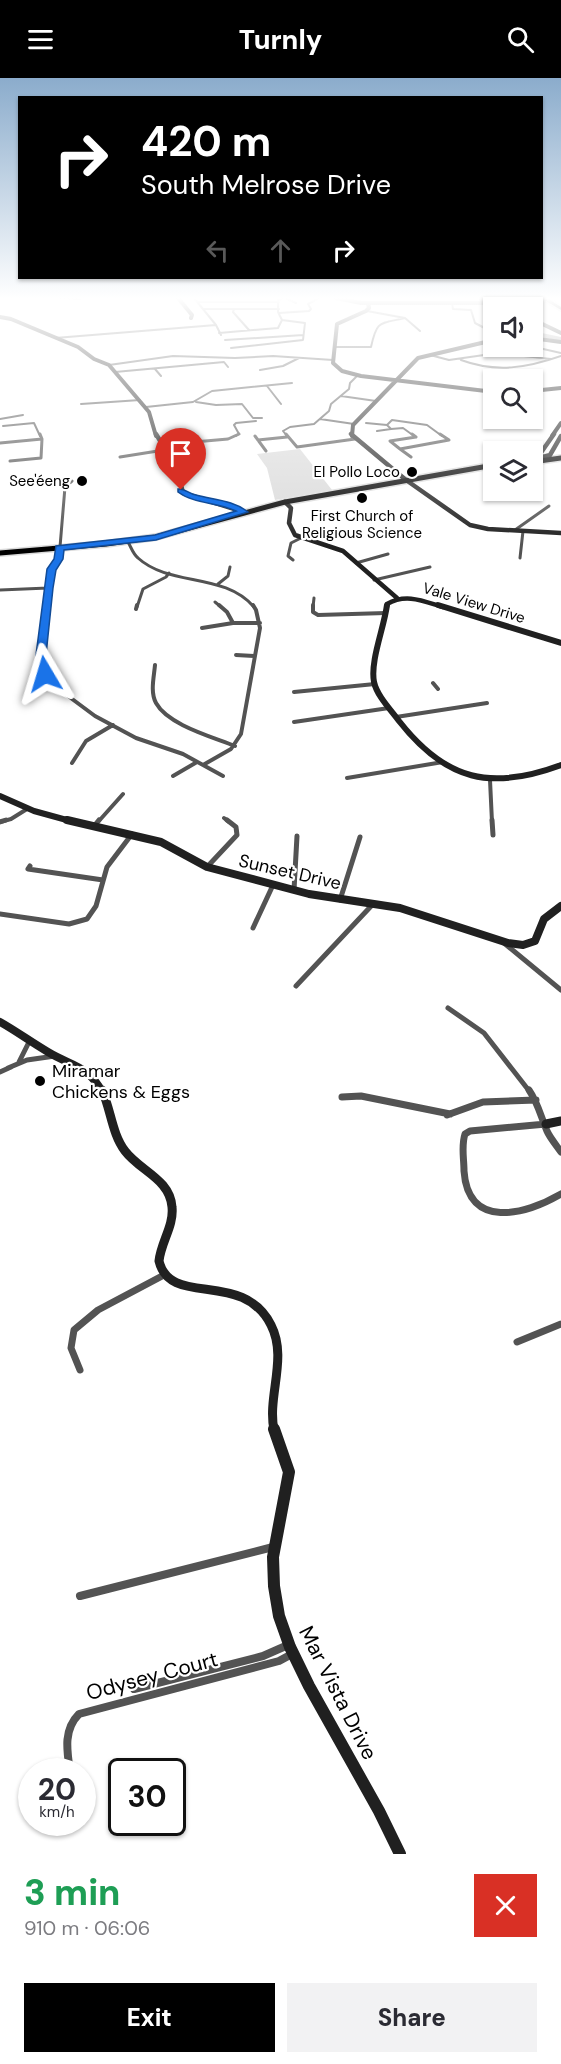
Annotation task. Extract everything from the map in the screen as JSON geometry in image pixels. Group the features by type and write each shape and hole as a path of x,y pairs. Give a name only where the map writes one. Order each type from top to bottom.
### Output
{"main road":[{"path":"545,459 561,457"},
{"path":"0,553 128,542 180,532 285,502 483,469"}],"street":[{"path":"123,381 146,407 160,445 177,469 183,493 196,499 231,505 244,512"},
{"path":"351,381 349,389 314,424 287,428 283,431 297,447 355,439"},
{"path":"395,381 354,424 351,434 355,439 408,481 470,525 488,529 561,533"},
{"path":"403,381 483,391"},
{"path":"193,402 212,391 292,383"},
{"path":"267,386 281,404"},
{"path":"543,390 561,388"},
{"path":"341,396 376,400"},
{"path":"81,404 140,400"},
{"path":"146,407 193,402 242,404 253,418 262,418"},
{"path":"0,419 23,415"},
{"path":"320,419 354,424"},
{"path":"387,425 392,420 427,425 448,441 400,449"},
{"path":"160,445 228,439 239,434 234,425 236,423 256,421"},
{"path":"3,426 34,423 42,440 41,458 10,461"},
{"path":"366,423 387,425 391,429"},
{"path":"561,423 540,454 545,459 561,436"},
{"path":"377,431 403,428 427,445"},
{"path":"255,436 266,451"},
{"path":"258,440 287,437"},
{"path":"411,457 390,441 416,437"},
{"path":"0,443 42,440"},
{"path":"120,458 164,450"},
{"path":"72,481 65,486 59,559 51,569 48,588 41,655 45,674 75,703 113,725 136,738 183,754 222,776"},
{"path":"285,502 291,508 289,523 291,531 301,538 343,551 397,598"},
{"path":"515,530 549,506"},
{"path":"520,558 523,531"},
{"path":"293,560 288,556 291,543 301,538"},
{"path":"128,542 139,560 169,573 218,584 248,600 257,611 260,623 241,734 235,746 204,765"},
{"path":"357,563 388,554"},
{"path":"218,584 228,576 230,567"},
{"path":"374,580 430,567"},
{"path":"136,609 143,589 166,577 169,573"},
{"path":"0,590 48,588"},
{"path":"314,598 313,612 318,615 386,613"},
{"name":"Vale View Drive","path":"375,684 387,604 397,598 414,598 561,642"},
{"path":"215,602 227,612 233,623"},
{"path":"202,628 233,623 260,623"},
{"path":"236,655 254,656"},
{"path":"155,665 154,696 161,710 176,721 235,746"},
{"path":"433,682 438,689"},
{"path":"294,692 375,684 389,708 413,740 443,762 463,772 490,780 525,777 561,765"},
{"path":"396,717 487,703"},
{"path":"294,722 389,708"},
{"path":"72,763 86,741 113,725"},
{"path":"172,776 197,762"},
{"path":"347,778 443,762"},
{"path":"490,780 493,835"},
{"path":"95,825 123,794"},
{"name":"Sunset Drive","path":"0,795 27,809 167,844 192,862 207,867 340,900 403,908 502,941 523,945 535,941 544,919 561,906"},
{"path":"0,822 11,819 27,809"},
{"path":"207,867 237,835 236,827 224,819"},
{"path":"0,914 79,923 87,919 100,899 103,880 110,861 132,834"},
{"path":"294,890 297,836"},
{"path":"340,900 360,837"},
{"path":"30,866 28,869 103,880"},
{"path":"253,928 273,885"},
{"path":"296,986 374,903"},
{"path":"502,941 561,990"},
{"path":"448,1008 484,1033 536,1100 546,1124 546,1130 561,1152"},
{"path":"0,1022 56,1056 81,1065 92,1073 102,1090 123,1150 136,1163 156,1176 170,1197 173,1219 159,1257 164,1275 98,1310 74,1330 71,1348 80,1370"},
{"path":"8,1068 24,1055 30,1040"},
{"path":"0,1072 27,1060 56,1056"},
{"path":"342,1097 368,1098 449,1114 483,1102 536,1100"},
{"path":"561,1121 470,1131 462,1140 465,1182 469,1197 483,1209 502,1214 553,1199 561,1194"},
{"name":"Mar Vista Drive","path":"164,1275 177,1286 222,1289 244,1297 261,1310 272,1324 277,1345 273,1423 289,1473 272,1568 276,1605 290,1649 400,1854"},
{"path":"517,1341 561,1324"},
{"path":"80,1596 275,1547"},
{"path":"134,1689 290,1649"},
{"name":"Odysey Court","path":"69,1758 67,1732 74,1718 79,1714 279,1661 290,1649"}],"shaded area":[{"path":"300,449 332,490 275,500 267,468 257,454"}],"place":[{"name":"El Pollo Loco","path":"412,472"},
{"name":"See'éeng","path":"82,481"},
{"name":"First Church of Religious Science","path":"362,498"},
{"name":"Miramar Chickens & Eggs","path":"40,1081"}],"route":[{"path":"45,674 41,655 48,588 51,569 58,562 60,548 156,537 244,512 225,503 190,497 181,490"}]}
